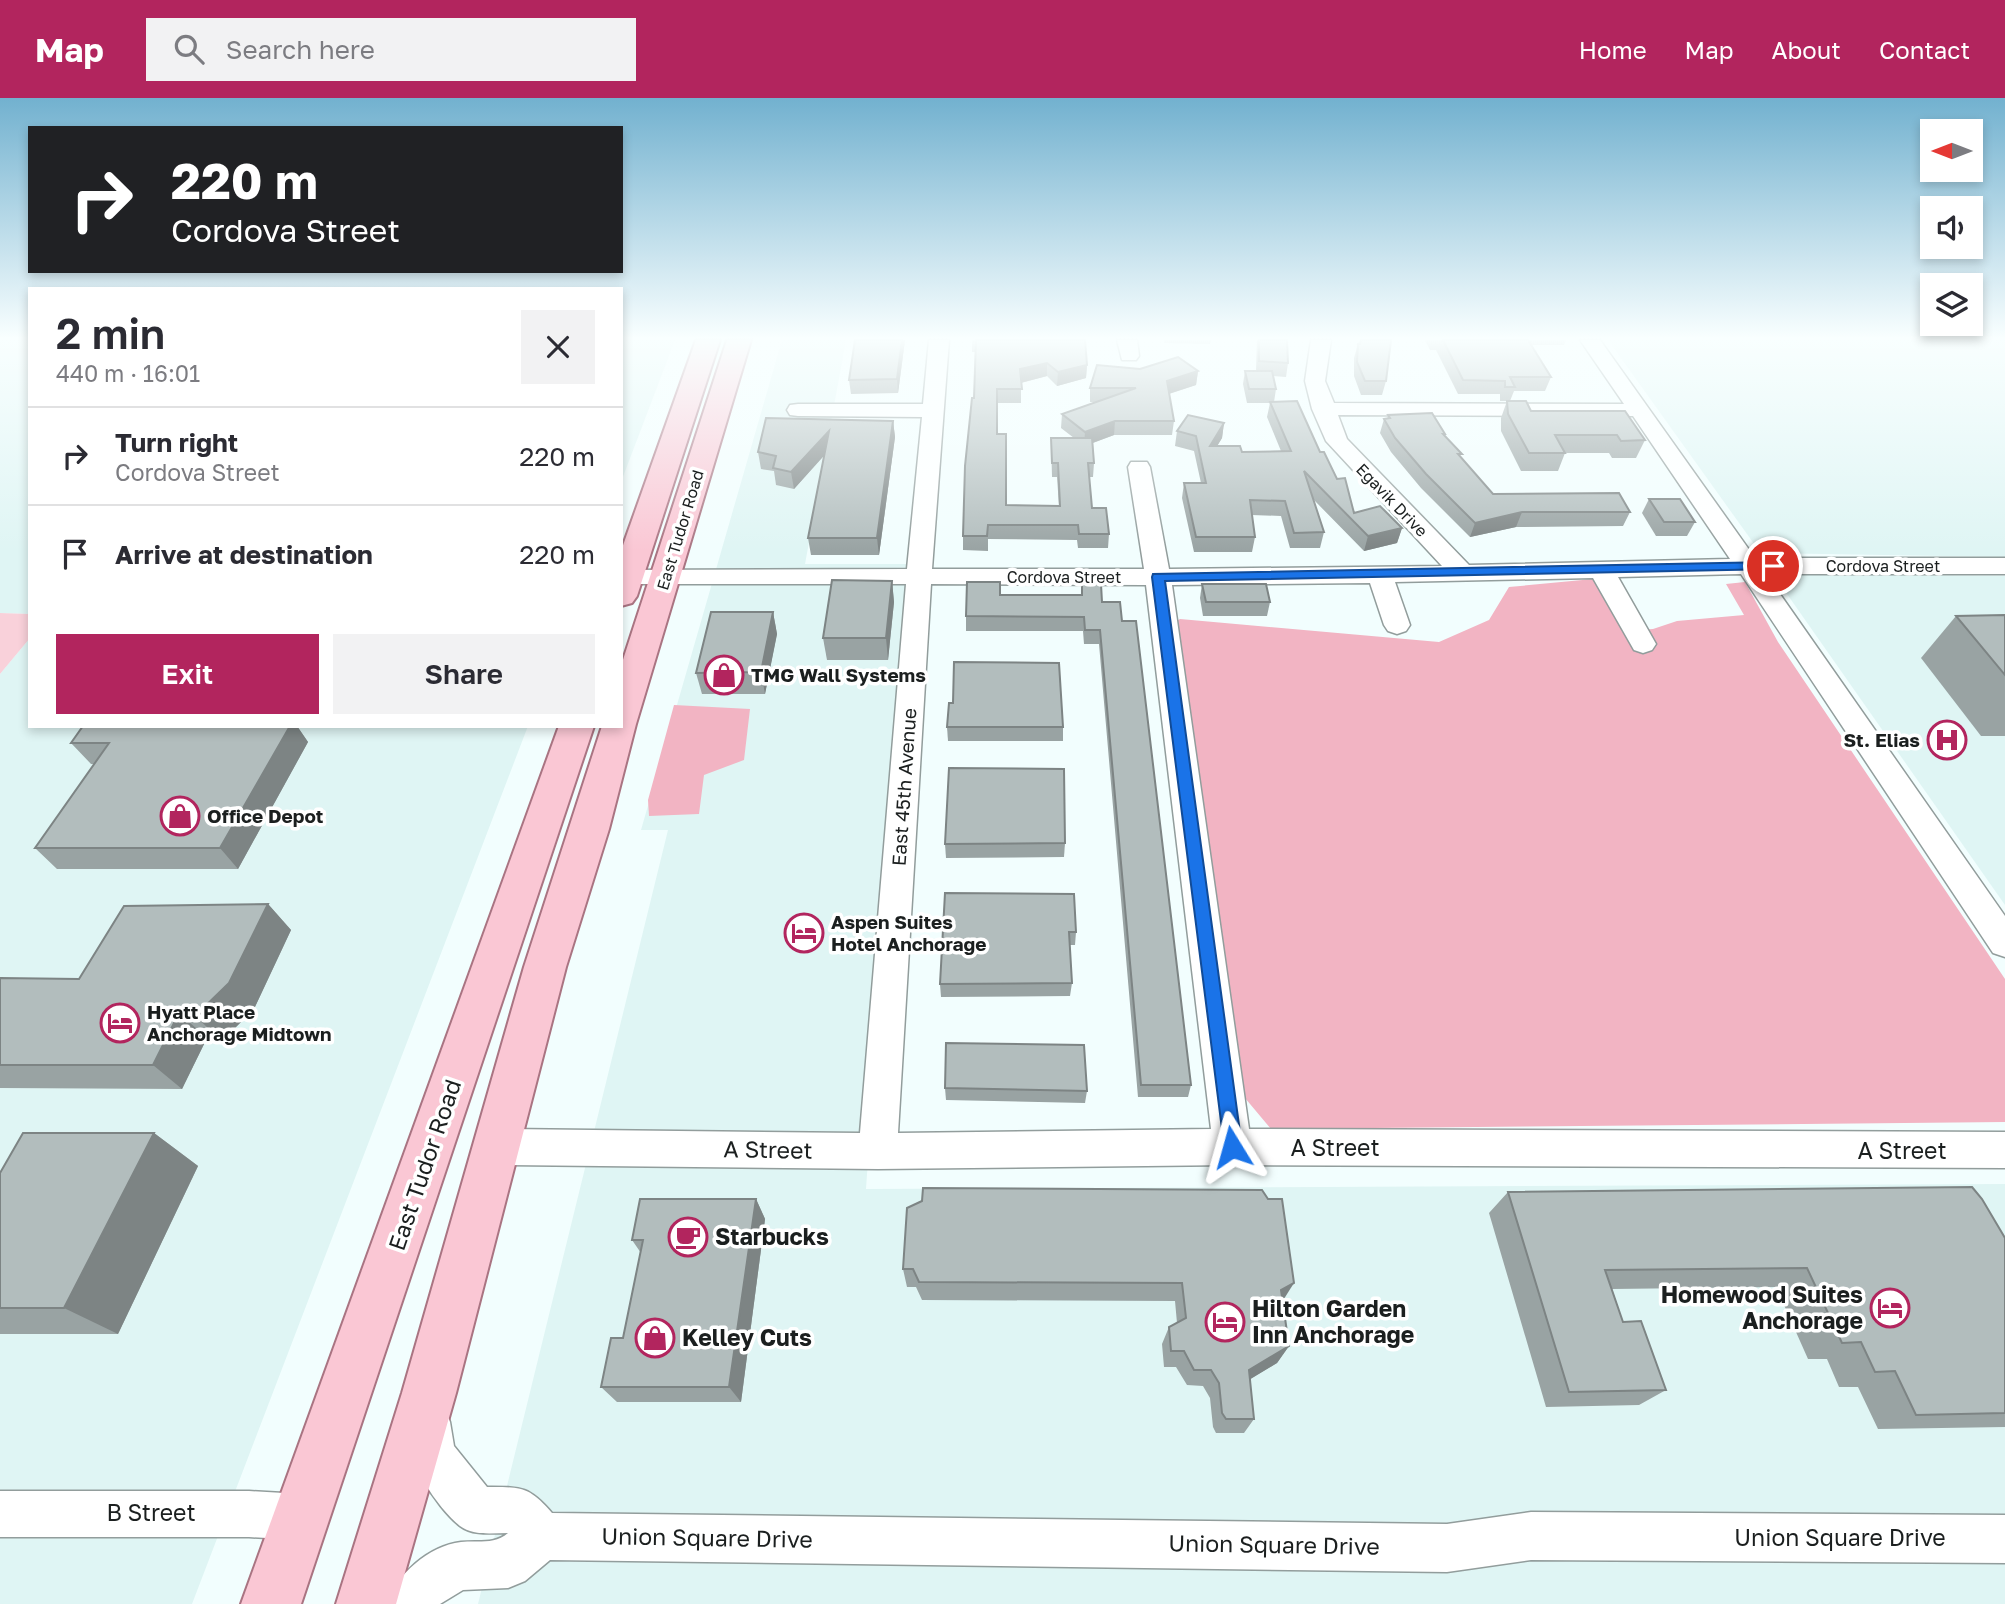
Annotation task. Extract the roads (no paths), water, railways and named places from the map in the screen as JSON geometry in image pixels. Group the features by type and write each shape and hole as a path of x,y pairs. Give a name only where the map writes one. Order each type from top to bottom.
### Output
{"main road":[{"name":"East Tudor Road","path":"624,586 684,410"},
{"name":"East Tudor Road","path":"623,714 717,410"},
{"name":"East Tudor Road","path":"271,1604 576,728"},
{"path":"545,967 551,882 602,728"},
{"path":"366,1604 429,1393 545,967 619,728"}],"street":[{"path":"836,410 934,411"},
{"name":"Egavik Drive","path":"1324,410 1338,442 1463,573"},
{"path":"1638,410 1748,566 2005,943"},
{"name":"East 45th Avenue","path":"878,1151 919,576 934,411"},
{"path":"1139,467 1158,577 1232,1147"},
{"name":"Cordova Street","path":"624,586 666,576 1158,577 1380,575 1748,566 2005,566"},
{"path":"1601,570 1643,644"},
{"path":"1380,575 1397,625"},
{"name":"A Street","path":"497,1147 878,1151 1232,1147 2005,1150"},
{"path":"409,1604 425,1584 458,1566 508,1564 541,1536 519,1510 477,1510 437,1465 428,1432 429,1393"},
{"name":"B Street","path":"0,1514 302,1517"},
{"name":"Union Square Drive","path":"541,1536 1447,1548 1531,1536 2005,1539"}],"place":[{"name":"TMG Wall Systems","path":"724,675"},
{"name":"St. Elias","path":"1947,740"},
{"name":"Office Depot","path":"180,816"},
{"name":"Aspen Suites Hotel Anchorage","path":"804,933"},
{"name":"Hyatt Place Anchorage Midtown","path":"120,1023"},
{"name":"Starbucks","path":"688,1237"},
{"name":"Homewood Suites Anchorage","path":"1890,1308"},
{"name":"Hilton Garden Inn Anchorage","path":"1225,1322"},
{"name":"Kelley Cuts","path":"655,1338"}]}
